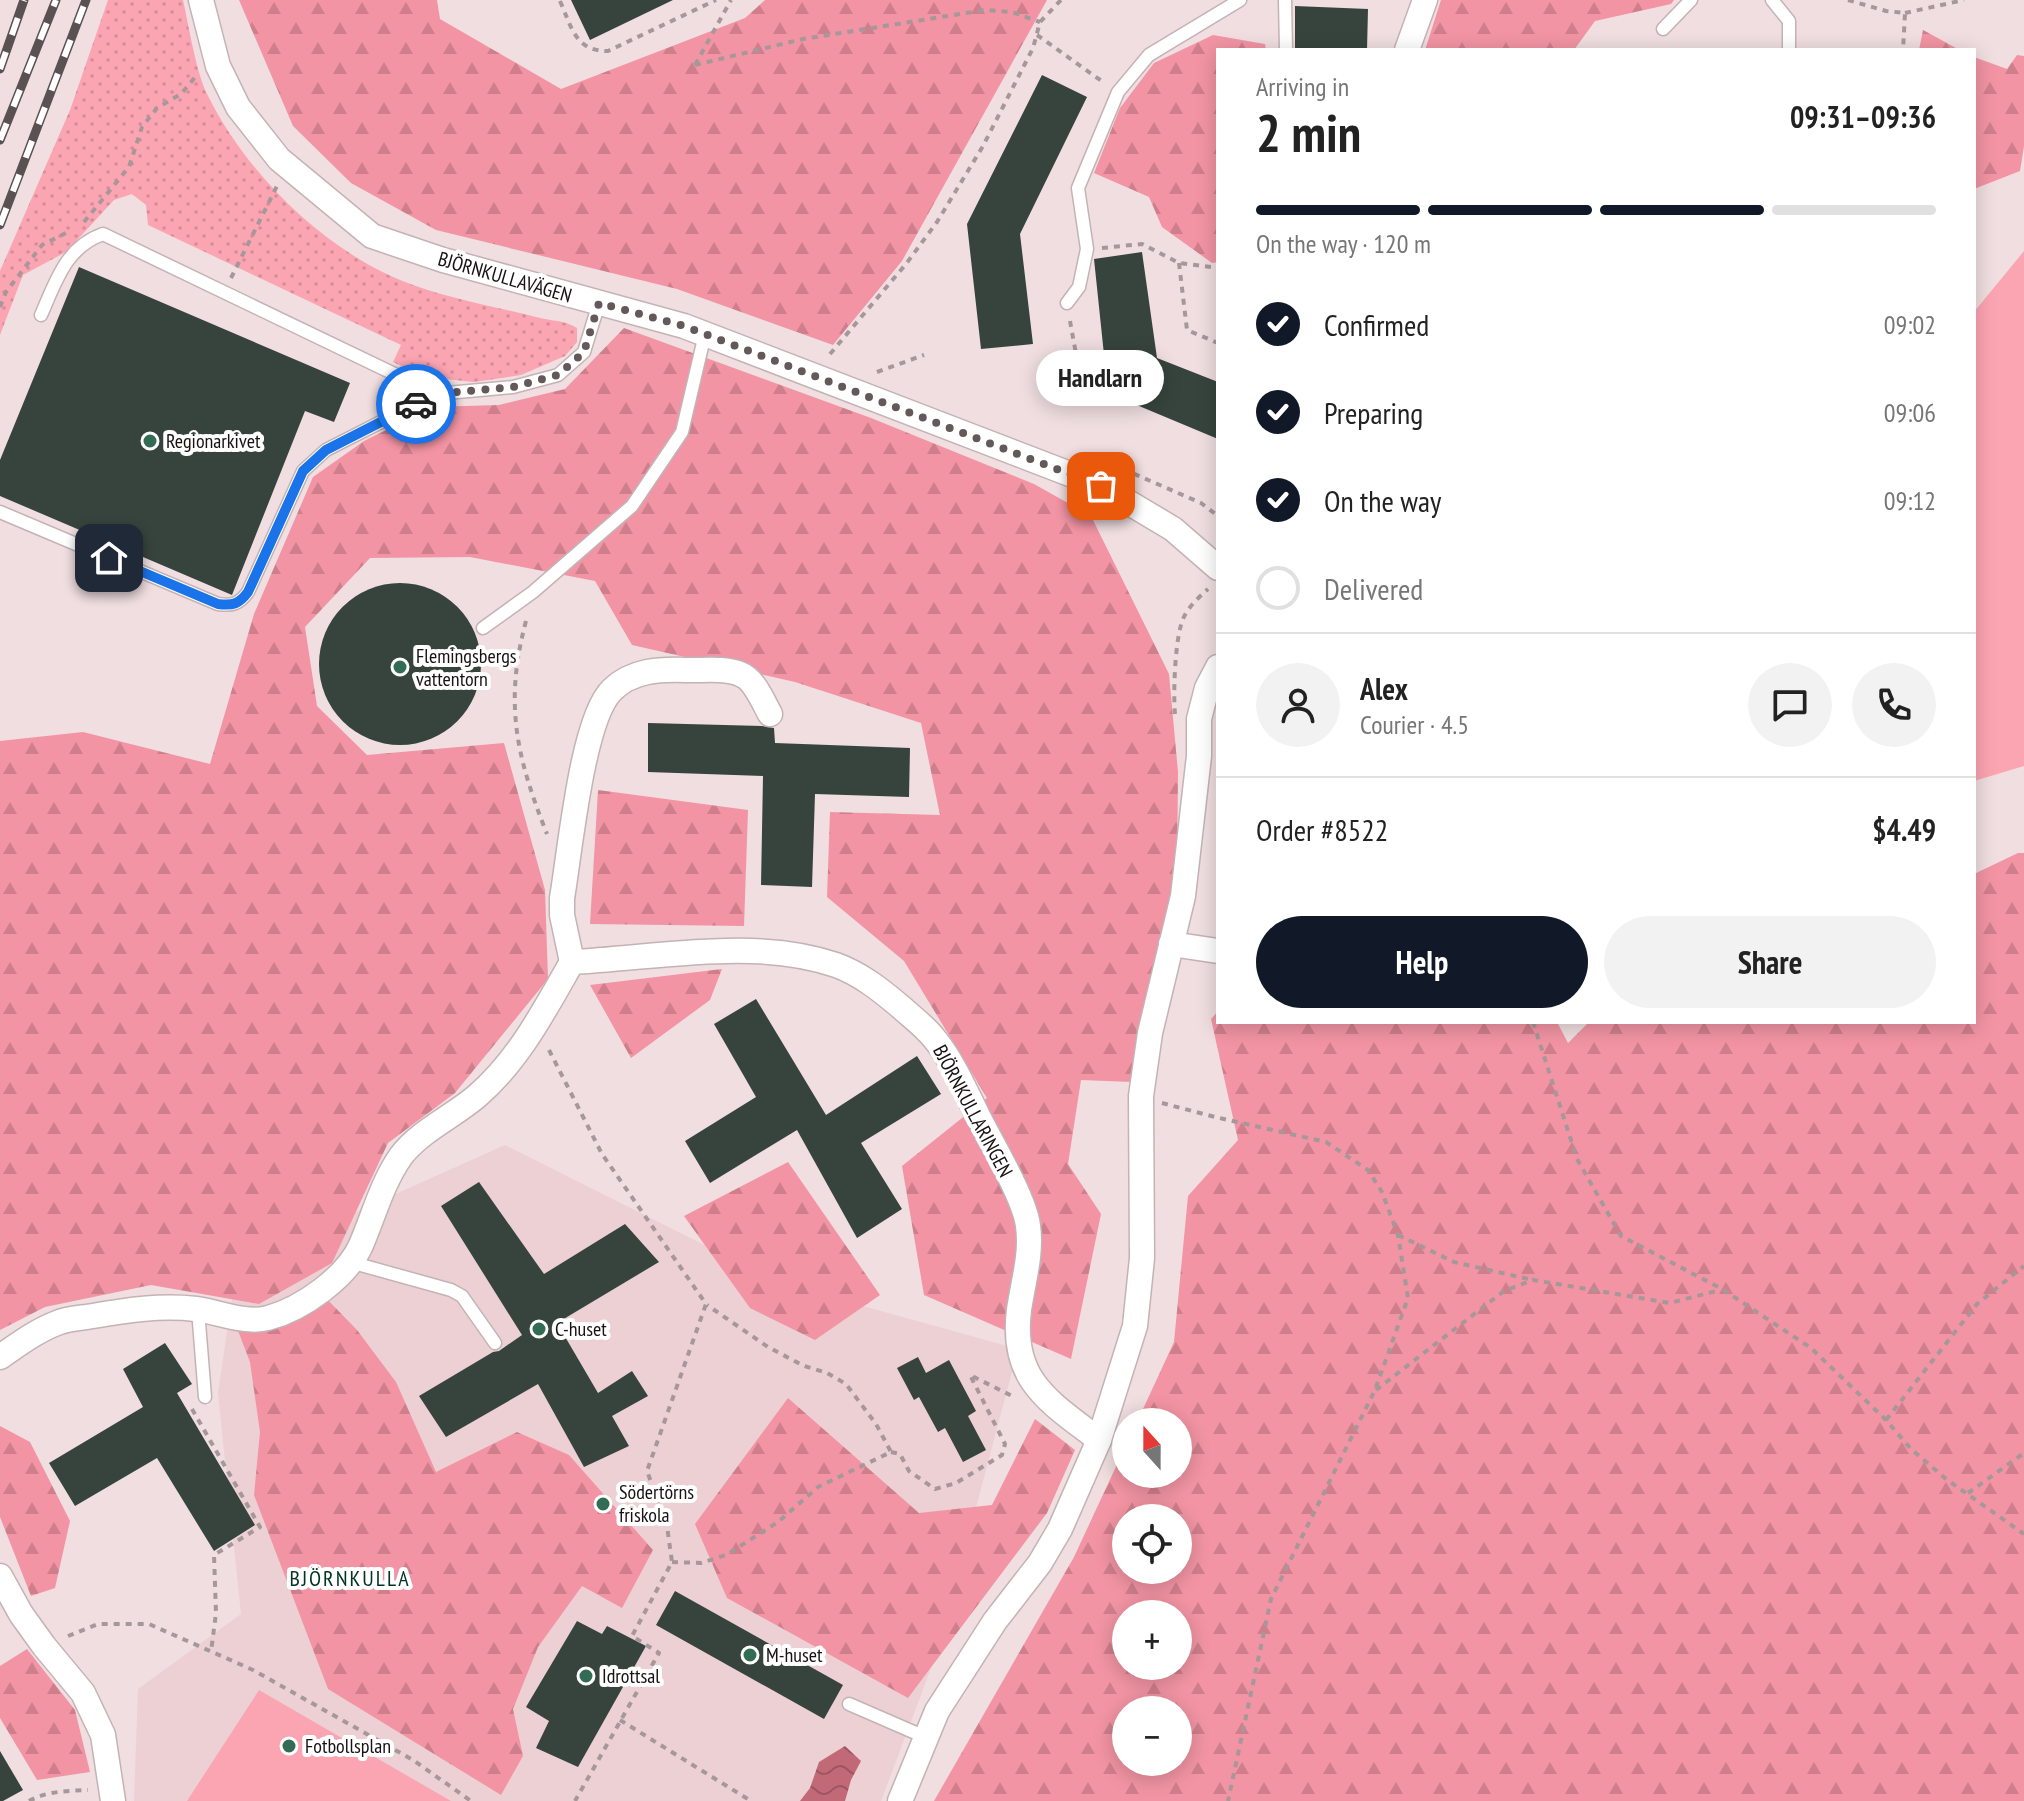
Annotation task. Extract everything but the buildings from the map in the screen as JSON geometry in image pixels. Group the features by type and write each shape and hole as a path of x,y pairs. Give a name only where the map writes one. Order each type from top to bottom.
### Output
{"street":[{"name":"BJÖRNKULLAVÄGEN","path":"201,0 216,56 238,107 279,159 372,236 443,260 705,334 1101,486 1173,529 1214,578"},
{"path":"1408,48 1425,0"},
{"path":"0,1357 33,1333 61,1321 154,1306 198,1310 240,1319 266,1319 296,1307 320,1292 361,1247 376,1203 402,1155 494,1080 536,1025 572,962 562,915 568,864 584,760 599,707 611,691 626,679 653,670 733,672 748,678 770,714"},
{"path":"900,1801 925,1737 953,1682 1040,1563 1060,1529 1099,1440 1135,1326 1142,1258 1141,1096 1150,1033 1183,896 1198,767 1199,719 1213,677"},
{"path":"1171,944 1216,951"},
{"name":"BJÖRNKULLARINGEN","path":"572,962 684,953 774,952 837,966 878,987 919,1023 934,1038 954,1070 1017,1195 1028,1224 1027,1268 1019,1313 1020,1347 1035,1388"},
{"path":"1035,1388 1099,1440"},
{"path":"0,1576 21,1614 83,1693 103,1735 112,1795"}],"lane":[{"path":"1067,303 1079,287 1087,249 1078,188 1118,92 1149,55 1240,0"},
{"path":"1285,0 1286,48"},
{"path":"1663,29 1691,0"},
{"path":"1772,0 1789,21 1789,48"},
{"path":"41,315 64,263 87,240 103,234 436,394"},
{"path":"0,512 218,604 230,606 241,602 248,592 303,471 326,450 436,394 513,387 558,375 584,352 599,303"},
{"path":"483,628 533,592 632,506 682,432 705,334"},
{"path":"350,1262 451,1290 462,1296 495,1343"},
{"path":"198,1310 205,1397"},
{"path":"849,1704 925,1737"}],"path":[{"path":"561,0 582,45 594,51 608,51 716,0"},
{"path":"731,0 695,65 803,39 985,10 1012,12 1040,22"},
{"path":"830,354 937,222 983,146 1033,48 1040,22 1061,0"},
{"path":"1848,0 1905,13 1964,0"},
{"path":"1903,48 1905,13"},
{"path":"1037,35 1118,92"},
{"path":"84,222 129,167 142,127 157,108 181,94 216,56"},
{"path":"236,267 278,183"},
{"path":"0,307 6,292 42,245 72,230"},
{"path":"1087,249 1142,244 1179,263 1216,268"},
{"path":"1179,263 1187,330 1216,342"},
{"path":"1067,303 1076,354"},
{"path":"877,372 924,355"},
{"path":"1175,721 1176,662 1183,620 1214,578"},
{"path":"533,592 516,658 512,699 522,760 539,814 559,863 568,864"},
{"path":"1534,1024 1577,1159 1621,1236 1722,1289 1811,1348 1886,1420 1911,1449 1946,1479 2024,1534"},
{"path":"536,1025 602,1154 706,1304 768,1347 846,1384 876,1424 891,1452"},
{"path":"1141,1096 1215,1117 1326,1142 1368,1170 1382,1192 1398,1235 1408,1298 1375,1390 1271,1599 1228,1801"},
{"path":"1398,1235 1454,1262 1535,1281 1670,1303 1722,1289"},
{"path":"1886,1420 1977,1304 2024,1266"},
{"path":"1375,1390 1504,1291 1535,1281"},
{"path":"575,1801 659,1653 632,1636 672,1562 667,1526 647,1471 706,1304"},
{"path":"672,1562 701,1563 726,1555 778,1522 818,1487 891,1452 900,1454 909,1471 935,1489 956,1483 1002,1455 1005,1444 970,1375 1019,1400 1035,1388"},
{"path":"192,1410 260,1527 214,1555 216,1613 211,1652"},
{"path":"1968,1493 2024,1453"},
{"path":"44,1646 98,1624 149,1624 253,1670 413,1760 471,1801"},
{"path":"620,1720 751,1801"},
{"path":"29,1801 57,1791 112,1795"}],"shaded area":[{"path":"108,0 183,0 203,84 224,124 267,182 321,232 381,271 413,285 572,325 577,328 577,342 565,356 521,375 474,382 425,377 393,362 401,345 148,225 146,205 132,194 114,200 66,252 23,275 0,335 0,271 70,110"},
{"path":"2024,251 2024,766 1976,780 1976,310"},
{"name":"Södertörns friskola","path":"505,1145 780,1283 1018,1349 939,1647 881,1801 134,1801 138,1689 241,1614 218,1393 237,1265"},
{"name":"Fotbollsplan","path":"259,1690 451,1801 187,1801"}],"green space":[{"path":"239,0 437,0 440,19 561,89 745,18 765,0 1047,0 902,261 833,345 677,289 436,230 351,183 293,126"},
{"path":"1441,0 1674,0 1671,4 1595,21 1575,48 1426,48"},
{"path":"1923,30 1956,48 1919,48"},
{"path":"1213,35 1265,44 1266,48 1216,48 1216,262 1212,263 1162,227 1149,197 1094,173 1120,108 1154,63"},
{"path":"2017,55 2024,56 2024,146 2020,171 1976,188 1976,58 2007,69"},
{"path":"624,328 871,418 1034,484 1091,516 1169,674 1178,772 1177,878 1132,1082 1081,1080 1068,1164 1101,1214 1071,1359 924,1295 902,1166 987,1098 904,961 827,897 830,812 940,815 921,723 795,682 632,645 595,581 470,557 370,558 305,627 317,706 367,755 504,743 545,890 548,979 455,1093 388,1143 332,1263 259,1304 151,1285 45,1307 0,1330 0,741 83,732 210,764 254,614 313,477 364,441 432,407 499,405 565,389"},
{"path":"598,790 748,810 744,926 590,924"},
{"path":"2024,853 2024,1801 934,1801 1074,1557 1112,1475 1112,1488 1192,1488 1192,1408 1143,1408 1174,1342 1188,1196 1238,1140 1211,1019 1216,1013 1216,1024 1558,1024 1568,1043 1587,1024 1976,1024 1976,873"},
{"path":"722,969 710,1000 631,1058 590,985"},
{"path":"788,1162 880,1295 815,1340 750,1308 684,1216"},
{"path":"320,1292 357,1330 396,1382 436,1472 517,1432 569,1455 653,1550 622,1608 582,1586 538,1647 513,1709 523,1756 501,1795 328,1689 254,1495 260,1432 250,1362 232,1315 241,1319"},
{"path":"788,1398 919,1513 992,1505 1035,1419 1075,1450 1047,1513 908,1698 727,1598 695,1524"},
{"path":"0,1426 30,1442 70,1521 55,1588 31,1596 0,1517"},
{"path":"27,1649 75,1710 90,1772 37,1780 0,1718 0,1666"}],"water":[{"path":"845,1746 861,1761 845,1801 800,1801 810,1788 819,1762"}],"railway":[{"path":"0,69 24,0"},
{"path":"0,140 56,0"},
{"path":"0,225 86,0"}],"way so far":[{"path":"416,404 436,394 513,387 558,375 584,352 599,303 684,326 1101,486"}],"place":[{"name":"Regionarkivet","path":"150,441"},
{"name":"Handlarn","path":"1101,486"},
{"name":"Flemingsbergs vattentorn","path":"400,667"},
{"name":"C-huset","path":"539,1329"},
{"name":"Södertörns friskola","path":"603,1504"},
{"name":"M-huset","path":"750,1655"},
{"name":"Idrottsal","path":"586,1676"},
{"name":"Fotbollsplan","path":"289,1746"}],"district":[{"name":"BJÖRNKULLA","path":"350,1578"}],"route":[{"path":"109,558 218,604 230,606 241,602 303,471 326,450 416,404"}]}
